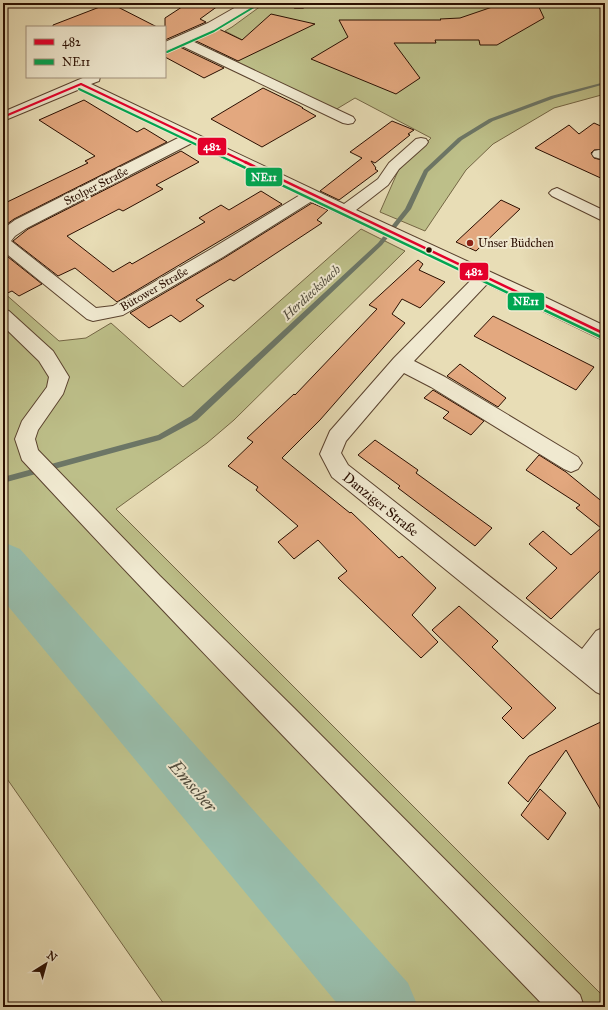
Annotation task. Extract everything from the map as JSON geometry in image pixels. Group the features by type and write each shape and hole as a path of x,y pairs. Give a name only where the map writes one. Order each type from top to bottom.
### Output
{"street":[{"path":"166,47 212,26 251,3"},
{"path":"180,40 348,120"},
{"path":"3,117 94,78"},
{"path":"81,84 345,212 604,332"},
{"name":"Stolper Straße","path":"3,240 9,232 21,224 192,137"},
{"path":"345,212 383,182 394,166 421,142"},
{"path":"557,193 605,216"},
{"name":"Bütower Straße","path":"3,243 92,315 117,310 217,253 311,195"},
{"name":"Danziger Straße","path":"485,276 401,363 337,438 330,454 340,471 605,683"},
{"path":"3,315 46,356 59,377 56,389 29,427 25,439 29,454 152,584 280,711 568,1007"},
{"path":"401,363 438,382 571,463"},
{"path":"584,666 605,639"}],"green space":[{"path":"265,3 605,3 605,94 554,108 493,144 466,170 425,231 380,212 398,171 431,138 355,98 335,110 212,53 236,46 256,47 225,31"},
{"path":"361,229 405,251 234,420 207,443 116,509 605,998 605,1007 166,1007 3,773 3,292 59,341 86,338 111,323 183,387"}],"building":[{"path":"110,3 155,26 53,26"},
{"path":"188,3 222,3 200,19 206,22 166,40 165,18"},
{"path":"504,3 537,3 544,18 497,45 480,45 479,40 435,40 436,43 394,43 420,78 396,94 311,59 348,37 339,20 441,20 440,19 460,18"},
{"path":"271,14 315,24 238,61 194,40 219,29 242,40"},
{"path":"180,47 224,68 204,78 166,58 166,52"},
{"path":"263,88 300,106 316,116 262,147 211,119"},
{"path":"84,100 137,132 144,128 167,142 14,219 3,227 3,204 88,163 85,161 95,156 39,120"},
{"path":"392,121 414,130 408,134 410,135 375,163 371,161 376,168 375,169 378,171 339,200 320,191 362,158 350,152"},
{"path":"594,123 605,128 605,149 594,150 591,153 594,158 605,161 605,180 535,148 569,125 579,134"},
{"path":"181,151 199,162 156,185 163,189 123,211 119,209 67,236 113,272 130,262 132,264 205,222 199,218 221,205 229,210 261,191 282,204 117,302 75,268 58,276 13,241 28,229"},
{"path":"501,200 520,209 476,251 456,242"},
{"path":"312,203 328,210 317,220 322,223 234,281 230,279 196,300 204,306 180,322 171,315 149,328 130,313 224,258"},
{"path":"3,253 42,284 19,296 12,291 3,295"},
{"path":"418,260 423,264 419,270 445,282 420,308 402,299 392,314 405,323 320,420 282,458 350,513 351,512 399,558 402,556 436,588 412,615 438,642 421,658 338,578 347,571 318,540 294,559 278,542 298,526 256,490 258,487 228,466 253,442 247,438 294,394 295,395 377,309 369,305"},
{"path":"493,316 594,367 576,390 474,336"},
{"path":"460,364 506,398 498,407 447,376"},
{"path":"433,390 484,421 471,435 443,418 449,412 424,398"},
{"path":"375,440 418,470 416,473 492,528 475,546 398,488 400,486 358,455"},
{"path":"539,455 566,472 605,504 605,566 551,619 526,598 557,568 529,544 543,531 571,555 601,528 576,508 580,505 526,470"},
{"path":"459,606 498,641 492,647 556,708 523,739 502,718 512,708 432,630"},
{"path":"605,720 605,817 566,750 528,802 508,783 529,756"},
{"path":"540,789 566,813 548,840 521,815"}],"waterway":[{"name":"Herdiecksbach","path":"3,480 160,437 194,418 380,244 408,209 426,171 460,139 491,120 553,97 605,83"},
{"name":"Emscher","path":"3,564 384,1007"}],"transit line":[{"name":"NE11","path":"167,52 214,31 254,7"},
{"name":"482","path":"81,84 605,334"},
{"name":"482","path":"3,117 81,84"},
{"name":"NE11","path":"79,89 603,338"}],"place":[{"name":"Unser Büdchen","path":"470,243"}]}
